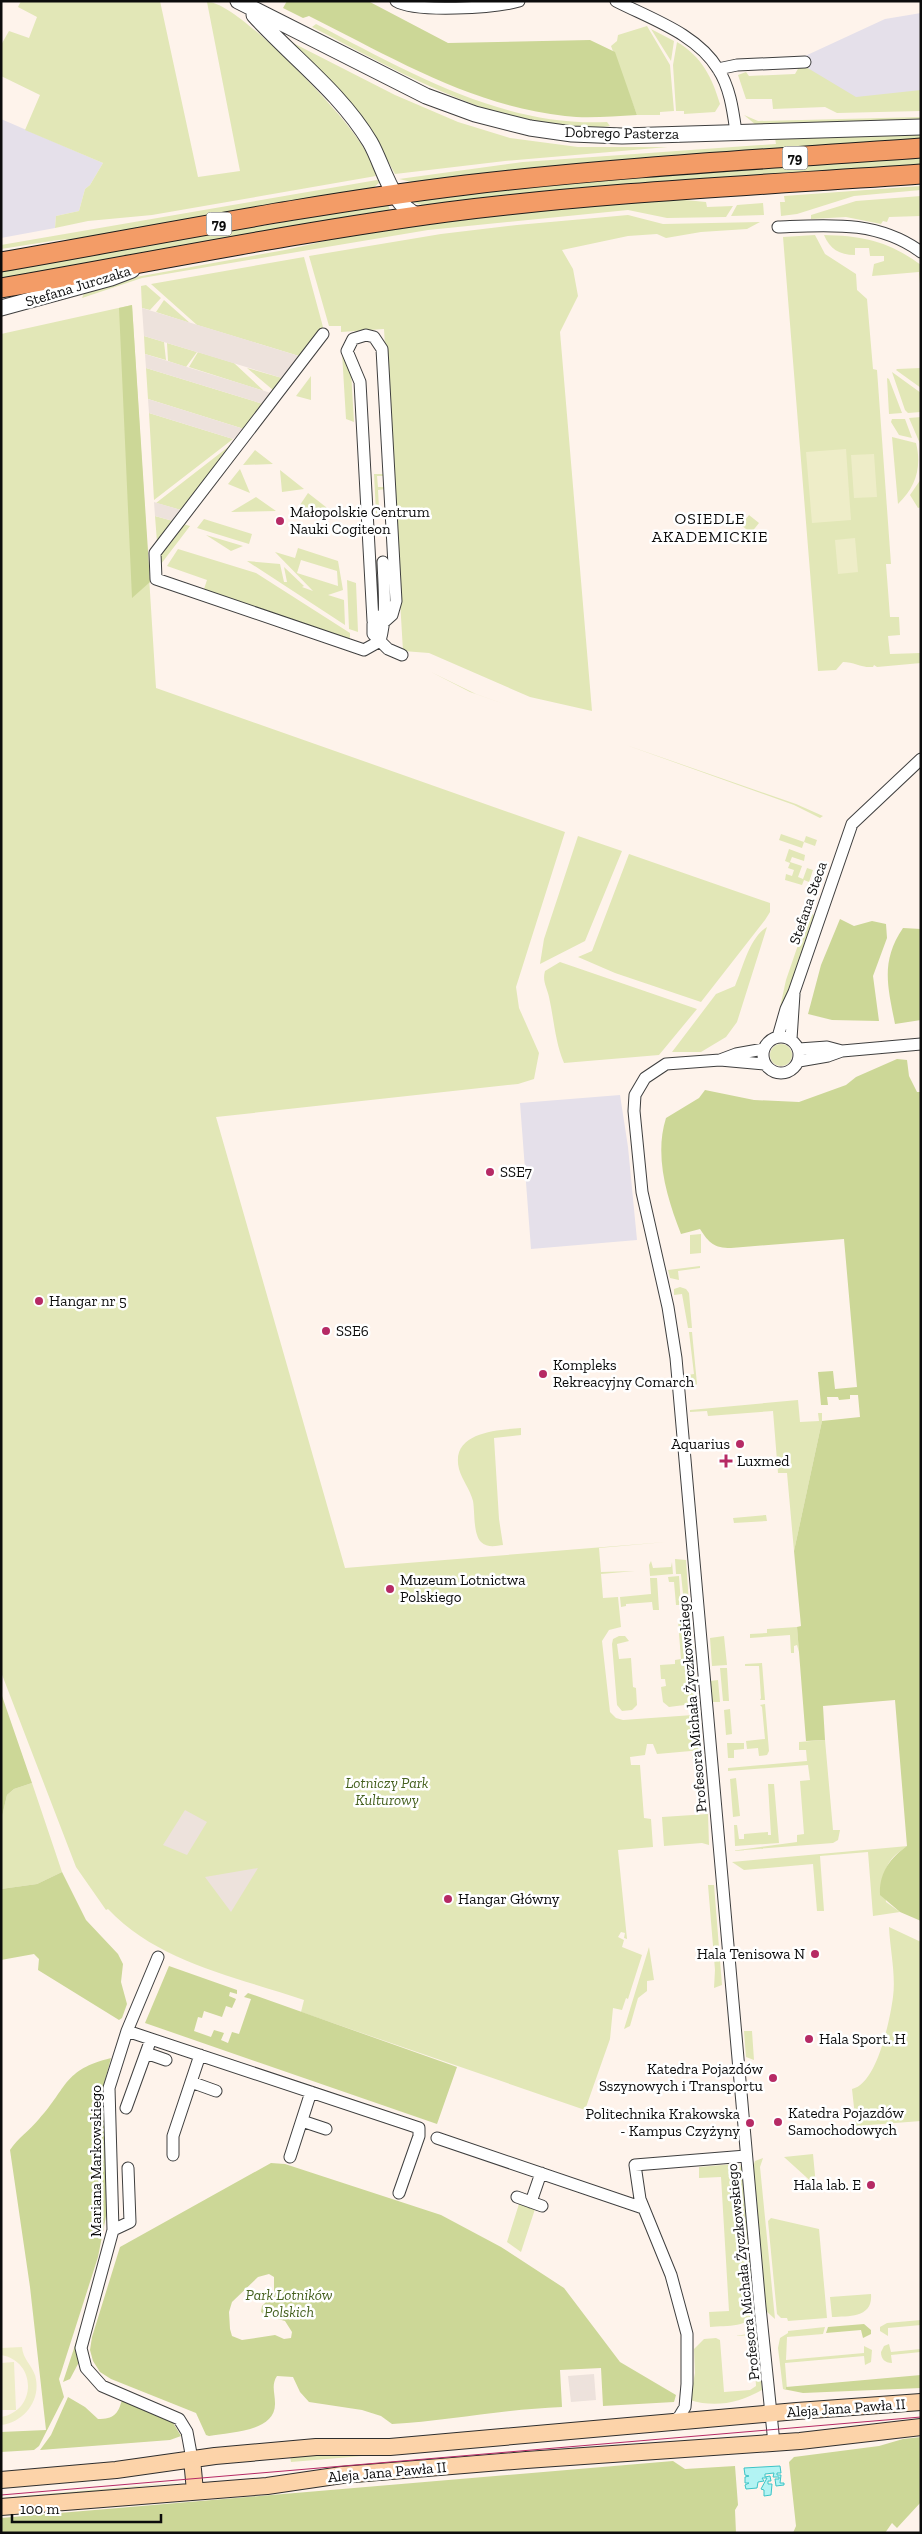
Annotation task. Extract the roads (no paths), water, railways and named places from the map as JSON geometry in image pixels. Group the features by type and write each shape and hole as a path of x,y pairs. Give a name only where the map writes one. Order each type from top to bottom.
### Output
{"main road":[{"name":"79","path":"1,262 395,195 571,174 921,148"},
{"name":"79","path":"1,288 419,216 545,202 921,174"},
{"name":"Aleja Jana Pawła II","path":"1,2480 116,2470 192,2459 316,2447 390,2447 667,2424 772,2413 921,2402"},
{"name":"Aleja Jana Pawła II","path":"1,2507 267,2486 352,2474 774,2443 921,2427"},
{"path":"192,2459 195,2491"}],"street":[{"path":"396,1 413,8 485,6 519,1"},
{"path":"616,1 692,42 718,69 726,86 736,132"},
{"name":"Dobrego Pasterza","path":"242,3 281,31 426,96 511,125 552,132 604,136 921,127"},
{"name":"Dobrego Pasterza","path":"281,31 356,120 371,144 395,195 404,208 419,216"},
{"path":"718,69 737,65 805,62"},
{"path":"778,227 838,225 869,228 894,236 921,252"},
{"name":"Stefana Jurczaka","path":"1,308 111,278 155,261"},
{"path":"323,334 155,554 156,579 364,650 380,641"},
{"path":"378,622 392,615 396,601 382,358 378,340 366,334 353,339 347,351 360,382 378,622 380,641 388,650 402,655"},
{"path":"378,622 385,601 383,562"},
{"name":"Stefana Steca","path":"778,1037 786,1009 794,992 852,824 921,759"},
{"name":"Stefana Steca","path":"791,1039 794,992"},
{"path":"778,1037 791,1039 799,1048 799,1061 792,1070 780,1074 769,1069 766,1064 764,1049 767,1043 778,1037"},
{"path":"799,1061 828,1056 842,1051 921,1044"},
{"path":"799,1048 827,1047 842,1051"},
{"name":"Profesora Michała Życzkowskiego","path":"720,1060 736,1054 764,1049"},
{"name":"Profesora Michała Życzkowskiego","path":"766,1064 720,1060 672,1063 660,1067 641,1083 635,1095 634,1111 643,1200 670,1316 676,1358 746,2156 772,2413"},
{"name":"Mariana Markowskiego","path":"158,1957 127,2031 109,2088 113,2230 81,2348 83,2361 90,2375 102,2386 172,2414 179,2419 187,2432 192,2459"},
{"path":"127,2031 420,2128 420,2136 399,2193"},
{"path":"126,2108 151,2039"},
{"path":"146,2053 166,2060"},
{"path":"173,2155 173,2136 200,2055"},
{"path":"191,2082 216,2091"},
{"path":"290,2157 312,2092"},
{"path":"302,2121 326,2129"},
{"path":"437,2138 643,2208"},
{"path":"667,2424 674,2422 682,2413 687,2384 687,2334 664,2255 643,2208 635,2165 746,2156"},
{"path":"113,2230 130,2222 128,2168"},
{"path":"517,2196 537,2204 541,2174"},
{"name":"Aleja Jana Pawła II","path":"772,2413 774,2443"}],"water":[{"path":"780,2466 781,2473 777,2473 777,2475 781,2475 780,2483 784,2483 784,2485 776,2486 775,2479 779,2479 779,2477 773,2477 774,2473 765,2474 765,2477 770,2476 771,2481 768,2481 768,2484 772,2484 771,2495 764,2496 764,2490 761,2489 767,2478 762,2478 764,2481 758,2482 757,2488 746,2489 745,2485 749,2483 745,2483 745,2477 749,2476 745,2475 744,2468"}],"tram line":[{"path":"1,2495 921,2417"}],"place":[{"name":"Małopolskie Centrum Nauki Cogiteon","path":"280,521"},
{"name":"SSE7","path":"490,1172"},
{"name":"Hangar nr 5","path":"39,1301"},
{"name":"SSE6","path":"326,1331"},
{"name":"Kompleks Rekreacyjny Comarch","path":"543,1374"},
{"name":"Aquarius","path":"740,1444"},
{"name":"Luxmed","path":"726,1461"},
{"name":"Muzeum Lotnictwa Polskiego","path":"390,1589"},
{"name":"Hangar Główny","path":"448,1899"},
{"name":"Hala Tenisowa N","path":"815,1954"},
{"name":"Hala Sport. H","path":"809,2039"},
{"name":"Katedra Pojazdów Sszynowych i Transportu","path":"773,2078"},
{"name":"Katedra Pojazdów Samochodowych","path":"778,2122"},
{"name":"Politechnika Krakowska - Kampus Czyżyny","path":"750,2123"},
{"name":"Hala lab. E","path":"871,2185"}],"district":[{"name":"OSIEDLE AKADEMICKIE","path":"710,527"}],"park label":[{"name":"Lotniczy Park Kulturowy","path":"387,1792"},
{"name":"Park Lotników Polskich","path":"289,2304"}]}
